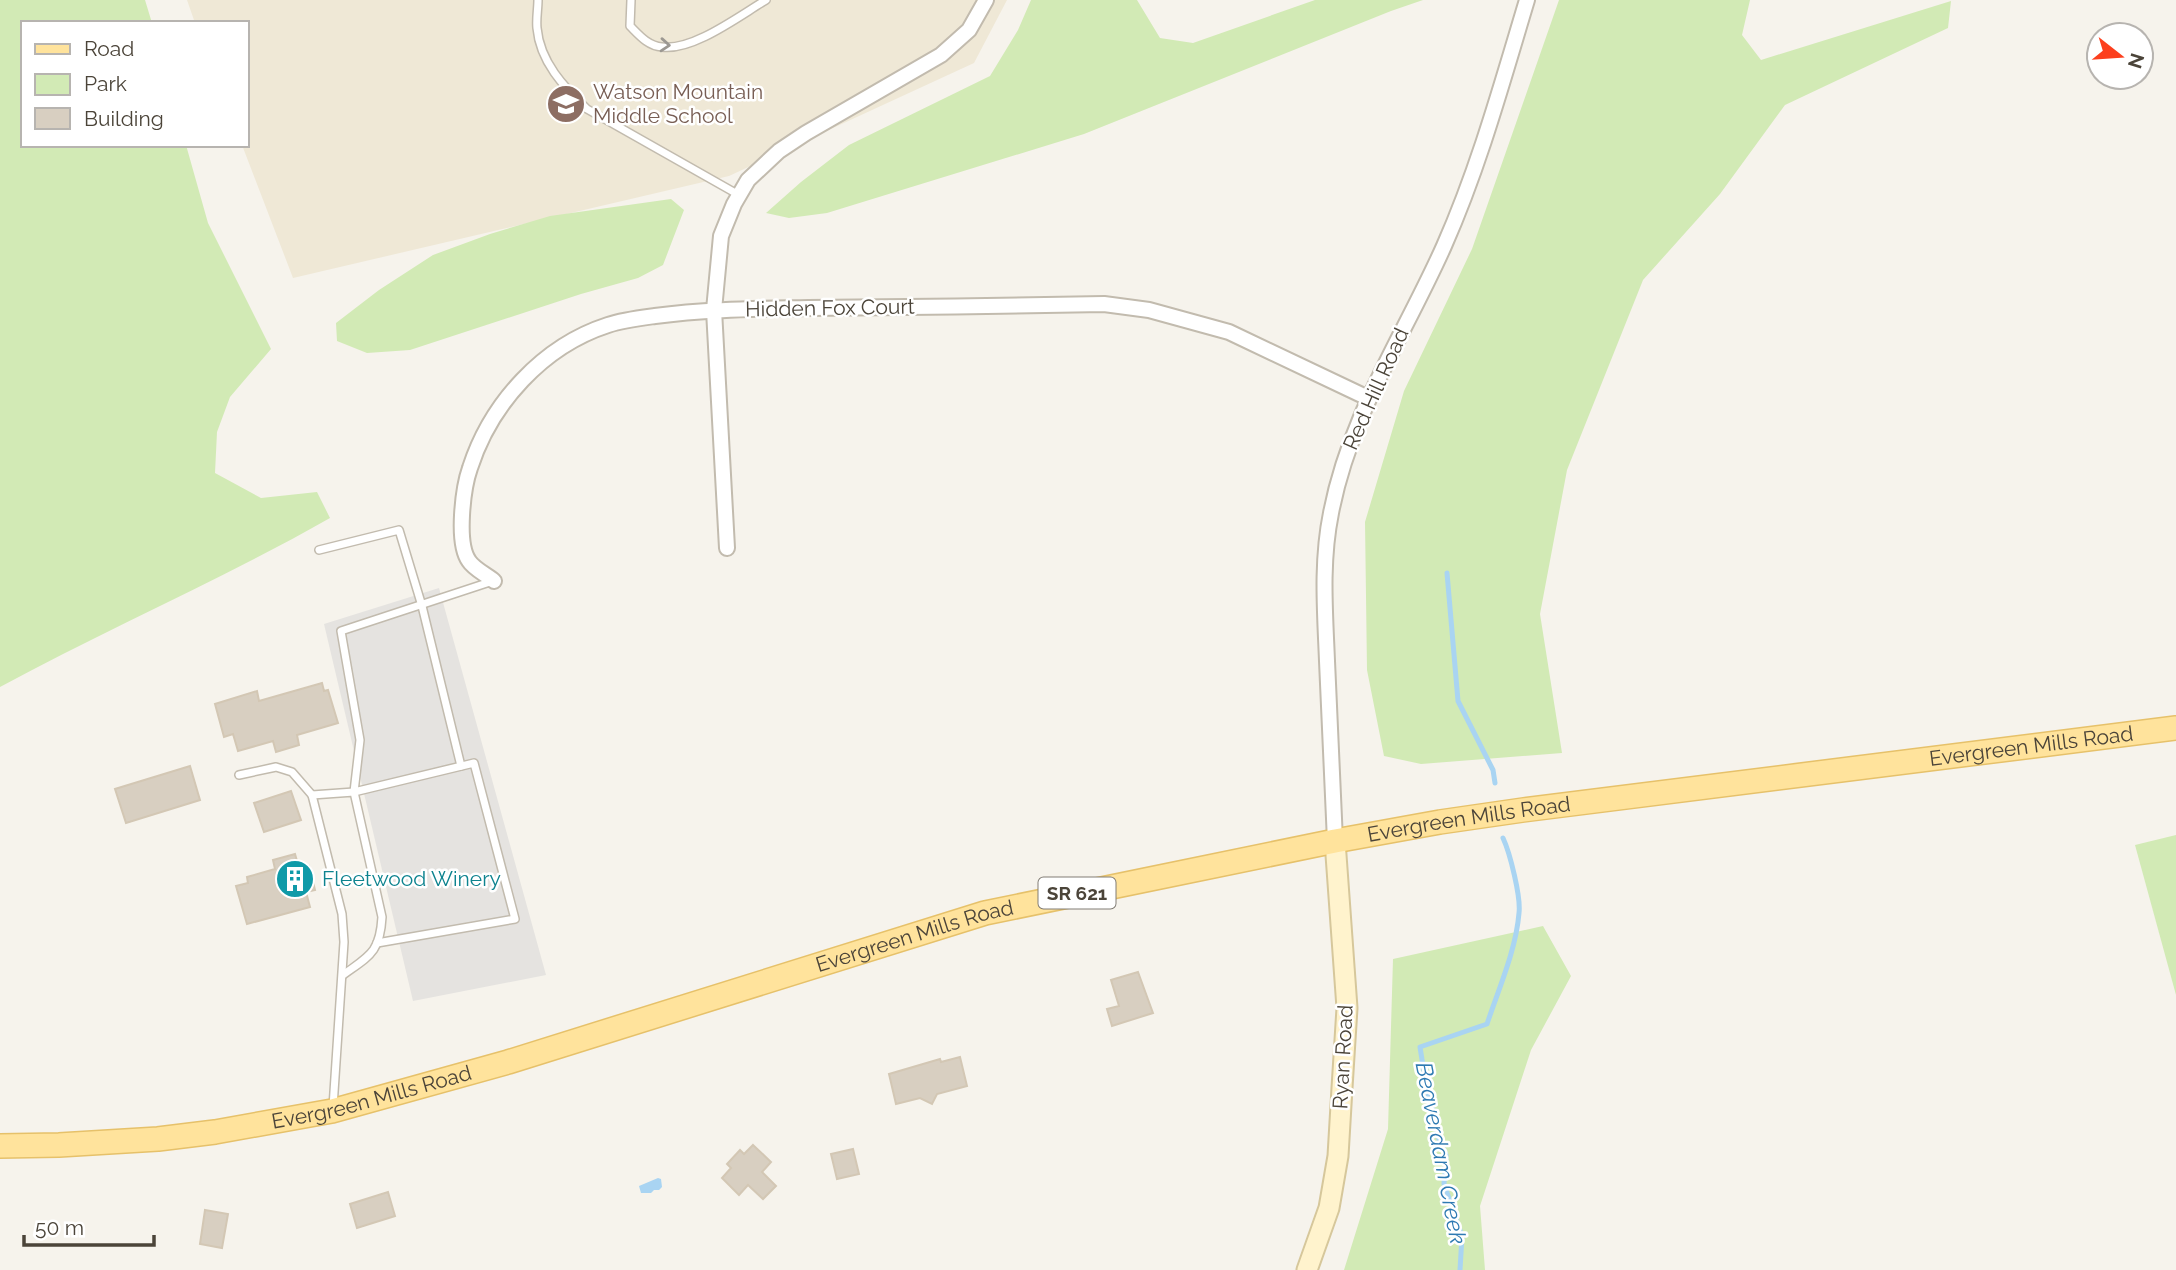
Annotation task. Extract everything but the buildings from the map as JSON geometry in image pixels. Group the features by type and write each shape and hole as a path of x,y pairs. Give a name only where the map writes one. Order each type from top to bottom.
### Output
{"main road":[{"name":"Evergreen Mills Road","path":"0,1146 158,1139 215,1132 332,1111 508,1062 985,913 1335,841 1523,810 2176,728"},
{"name":"Ryan Road","path":"1307,1270 1329,1208 1340,1129 1347,1008 1335,841"}],"street":[{"path":"727,548 714,310 722,236 740,195 748,180 779,151 942,55 969,30 986,0"},
{"name":"Red Hill Road","path":"1335,841 1325,556 1340,474 1368,398 1443,248 1459,210 1527,0"},
{"name":"Hidden Fox Court","path":"494,581 468,561 462,536 462,505 470,468 483,438 516,385 548,357 575,339 609,324 714,310 1104,304 1187,319 1229,332 1368,398"}],"lane":[{"path":"538,0 537,30 549,66 566,89 587,109 740,195"},
{"path":"631,0 630,26 647,42 662,47 691,44 766,0"},
{"path":"319,551 399,530 422,606 461,766"},
{"path":"343,975 373,953 381,934 382,917 354,792 360,740 341,631 494,581"},
{"path":"312,796 354,792 474,763 515,919 377,943"},
{"path":"239,775 276,767 292,772 312,796 342,914 344,942 332,1111"}],"shaded area":[{"name":"Watson Mountain Middle School","path":"187,0 1007,0 974,63 729,176 293,278 243,147 248,147 248,21 194,21"},
{"path":"439,588 546,975 413,1001 324,624"}],"green space":[{"path":"0,0 145,0 151,21 21,21 21,147 187,147 208,223 271,349 230,397 217,432 215,473 261,498 317,492 330,518 249,562 0,687"},
{"path":"1031,0 1137,0 1160,38 1193,43 1315,0 1423,0 1084,134 827,213 789,218 766,213 849,145 990,76 1018,30"},
{"path":"1559,0 1750,0 1742,35 1761,60 1951,1 1948,28 1785,105 1720,194 1643,280 1567,470 1540,614 1562,753 1421,764 1384,756 1367,670 1365,522 1404,391 1472,249"},
{"path":"671,199 684,210 663,265 638,278 410,350 367,353 337,341 336,323 379,290 433,255 550,216"},
{"path":"2176,835 2176,995 2135,845"},
{"path":"1543,926 1571,976 1531,1050 1480,1206 1485,1270 1344,1270 1388,1129 1393,959"}],"water":[{"path":"661,1179 662,1187 659,1190 641,1193 639,1186"}],"waterway":[{"name":"Beaverdam Creek","path":"1447,573 1458,701 1493,770 1495,783"},
{"name":"Beaverdam Creek","path":"1460,1270 1462,1236 1444,1184 1446,1155 1438,1137 1420,1047 1487,1024 1511,955 1519,913 1514,875 1503,838"}],"place":[{"name":"Watson Mountain Middle School","path":"566,104"},
{"name":"Fleetwood Winery","path":"295,879"}]}
